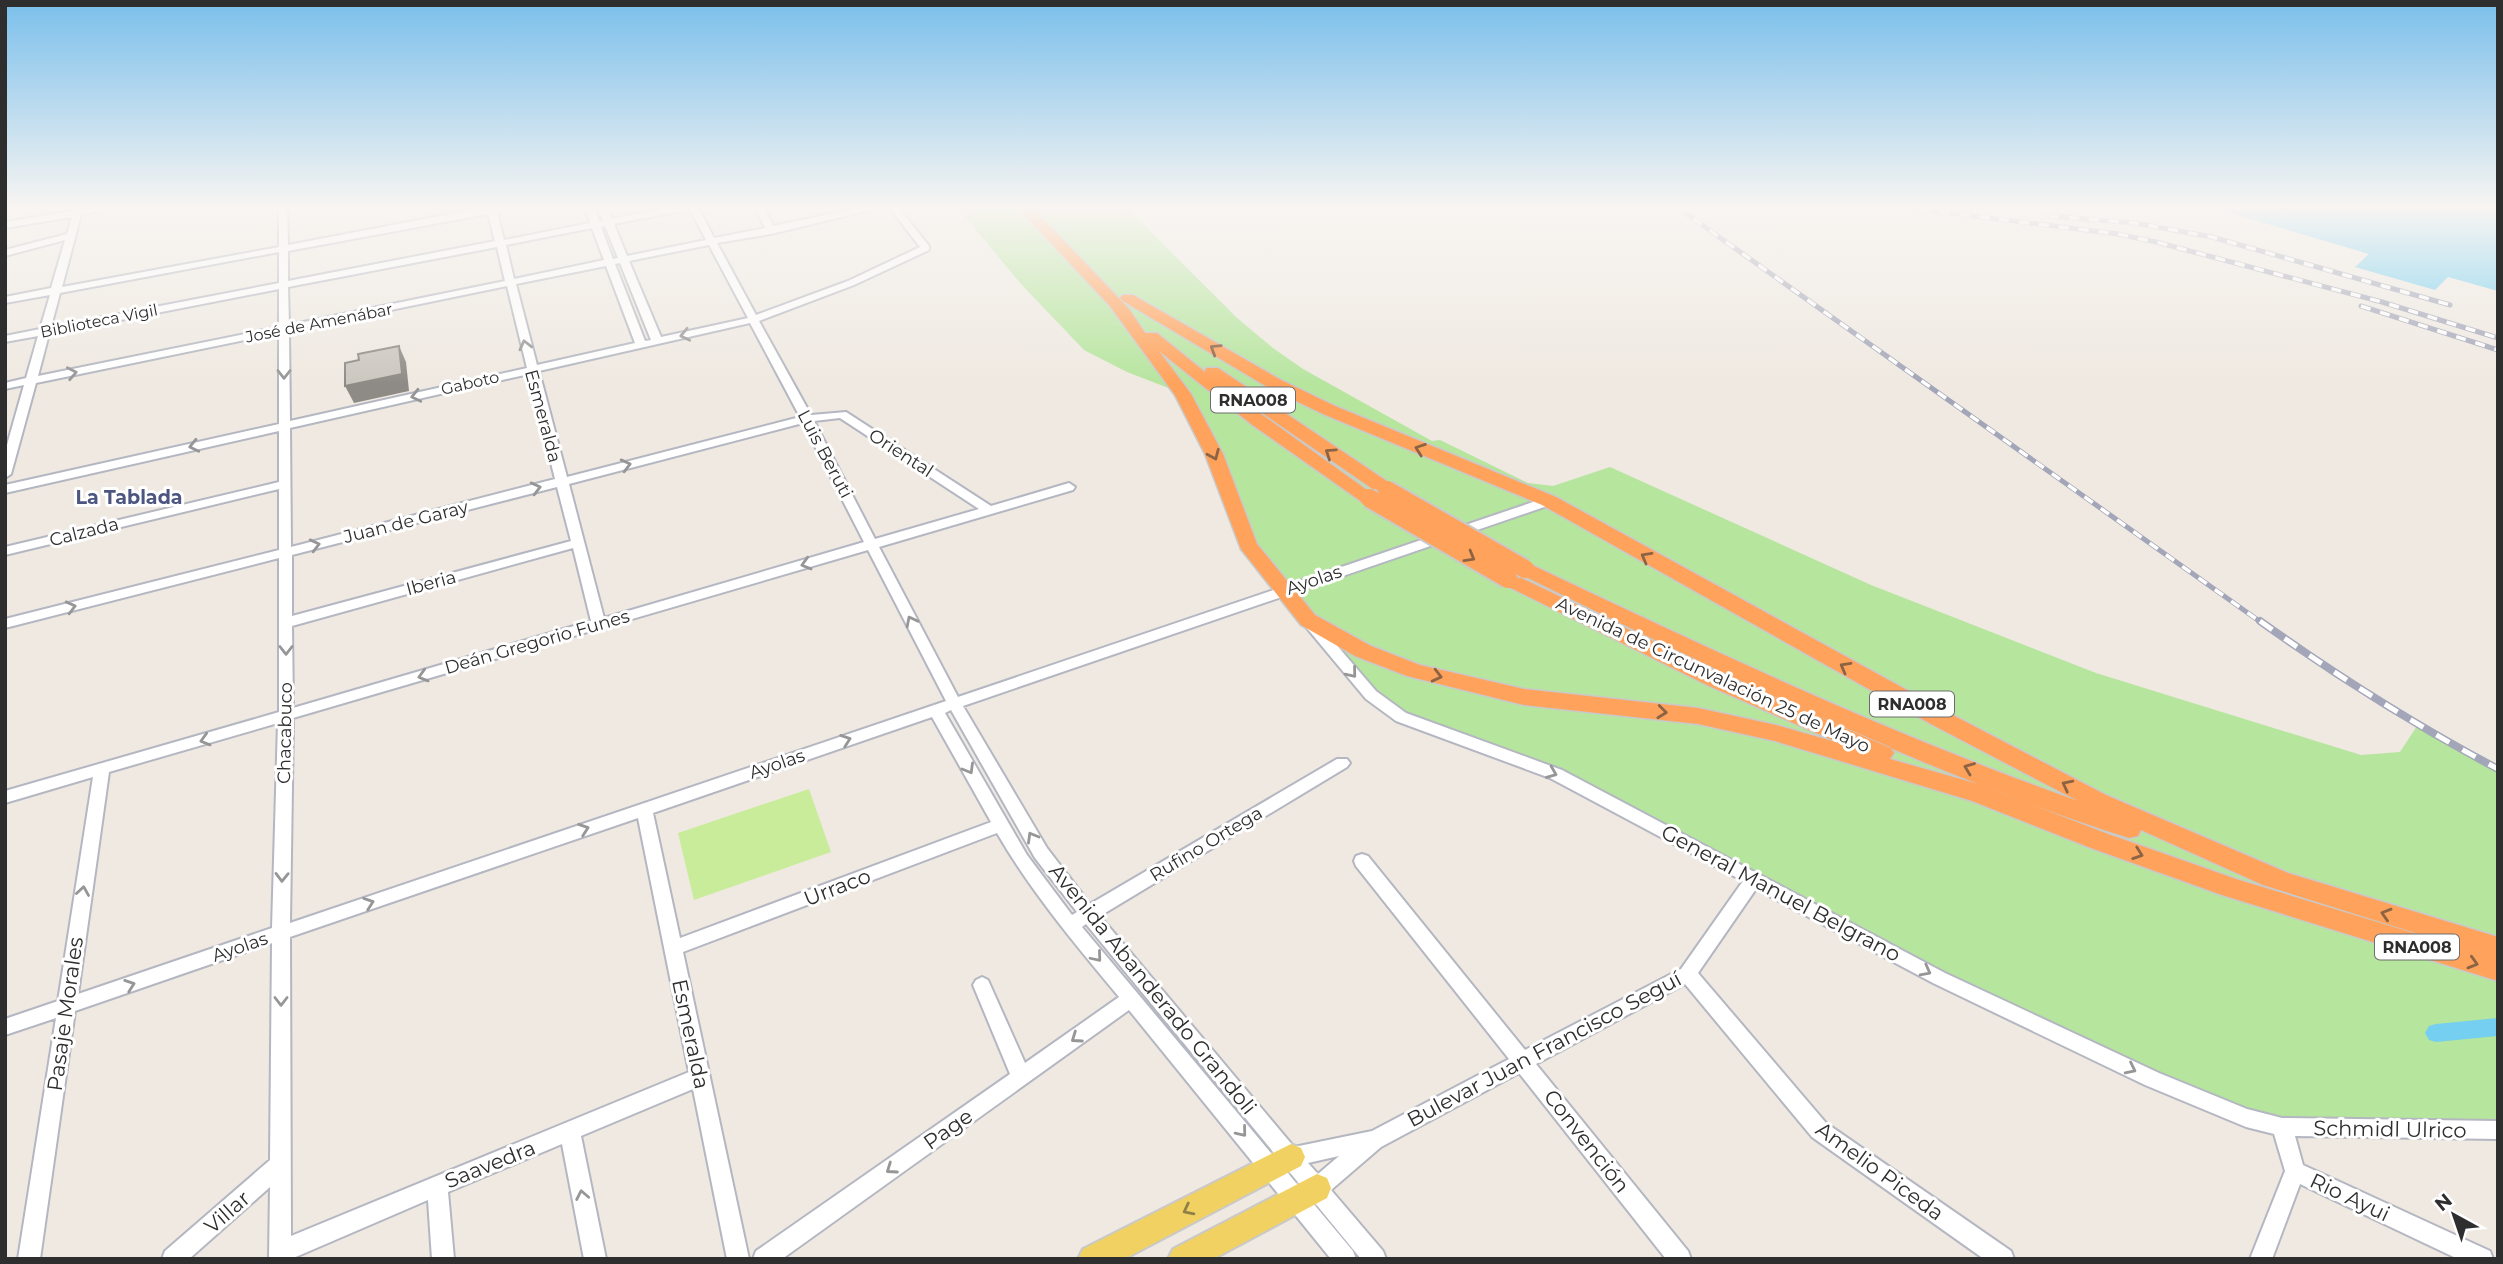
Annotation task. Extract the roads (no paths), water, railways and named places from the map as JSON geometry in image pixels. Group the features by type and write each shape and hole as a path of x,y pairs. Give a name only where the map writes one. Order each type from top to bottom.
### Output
{"highway":[{"name":"Avenida de Circunvalación 25 de Mayo","path":"1085,266 1199,378 1250,417 1517,574 1715,680 1983,795 2112,845 2337,923 2498,970"},
{"name":"Avenida de Circunvalación 25 de Mayo","path":"1092,266 1122,301"},
{"path":"1122,301 1329,410 1549,501"},
{"name":"RNA008","path":"1122,301 1184,394 1214,454 1248,545 1282,591"},
{"name":"RNA008","path":"1549,501 1937,717 2098,801 2286,883"},
{"name":"Avenida de Circunvalación 25 de Mayo","path":"1517,574 1862,725 2118,825 2286,883 2498,948"},
{"path":"1282,591 1308,620 1363,651 1415,671 1524,697 1711,718 1776,733 1983,795"}],"main road":[{"name":"Bulevar Juan Francisco Seguí","path":"1093,1259 1281,1162"},
{"name":"Bulevar Juan Francisco Seguí","path":"1183,1259 1306,1194"}],"street":[{"path":"5,474 63,266"},
{"path":"5,300 189,266"},
{"name":"Chacabuco","path":"280,1255 281,933 286,716 283,266"},
{"name":"Biblioteca Vigil","path":"5,339 386,266"},
{"name":"Esmeralda","path":"505,266 598,624"},
{"name":"José de Amenábar","path":"5,386 600,266"},
{"path":"611,266 641,345"},
{"path":"626,266 657,341"},
{"name":"Luis Beruti","path":"725,266 954,703"},
{"name":"Gaboto","path":"5,489 752,320 851,283 887,266"},
{"name":"Oriental","path":"807,419 842,414 989,510"},
{"name":"Juan de Garay","path":"5,624 807,419"},
{"name":"Calzada","path":"5,551 284,484"},
{"name":"Deán Gregorio Funes","path":"5,797 1069,487"},
{"name":"Ayolas","path":"5,1027 1549,501"},
{"name":"Iberia","path":"285,623 577,543"},
{"name":"General Manuel Belgrano","path":"1308,620 1371,695 1401,717 1556,774 1939,978 2152,1079 2246,1118 2282,1127"},
{"name":"Avenida Abanderado Grandoli","path":"954,703 1041,853 1306,1194 1345,1259"},
{"name":"Avenida Abanderado Grandoli","path":"936,710 1021,860 1070,925 1132,998 1281,1162"},
{"name":"Rufino Ortega","path":"1070,925 1342,763"},
{"name":"Pasaje Morales","path":"29,1259 102,769"},
{"name":"Esmeralda","path":"644,809 737,1259"},
{"name":"Urraco","path":"673,948 1001,825"},
{"name":"Convención","path":"1362,861 1680,1259"},
{"name":"Bulevar Juan Francisco Seguí","path":"1306,1194 1374,1140 1686,974 1753,880"},
{"name":"Amelio Piceda","path":"1686,974 1819,1130 2003,1259"},
{"path":"982,985 1021,1077"},
{"name":"Page","path":"764,1259 1132,998"},
{"name":"Saavedra","path":"280,1255 437,1186 699,1077"},
{"path":"2261,1259 2295,1171 2282,1127"},
{"name":"Schmidl Ulrico","path":"2282,1127 2498,1130"},
{"path":"570,1131 595,1259"},
{"name":"Bulevar Juan Francisco Seguí","path":"1281,1162 1374,1140"},
{"name":"Villar","path":"173,1259 280,1165"},
{"name":"Rio Ayui","path":"2295,1171 2482,1259"},
{"path":"437,1186 443,1259"},
{"name":"Avenida Abanderado Grandoli","path":"1306,1194 1375,1259"}],"water":[{"path":"2498,266 2498,291 2448,277 2435,290 2355,267"}],"waterway":[{"path":"2436,1033 2498,1027"}],"railway":[{"path":"1760,266 2262,623"},
{"path":"2246,266 2382,302 2498,338"},
{"path":"2313,266 2450,305"},
{"path":"2361,306 2498,350"},
{"path":"2260,621 2377,699 2498,769"}],"district":[{"name":"La Tablada","path":"129,497"}]}
